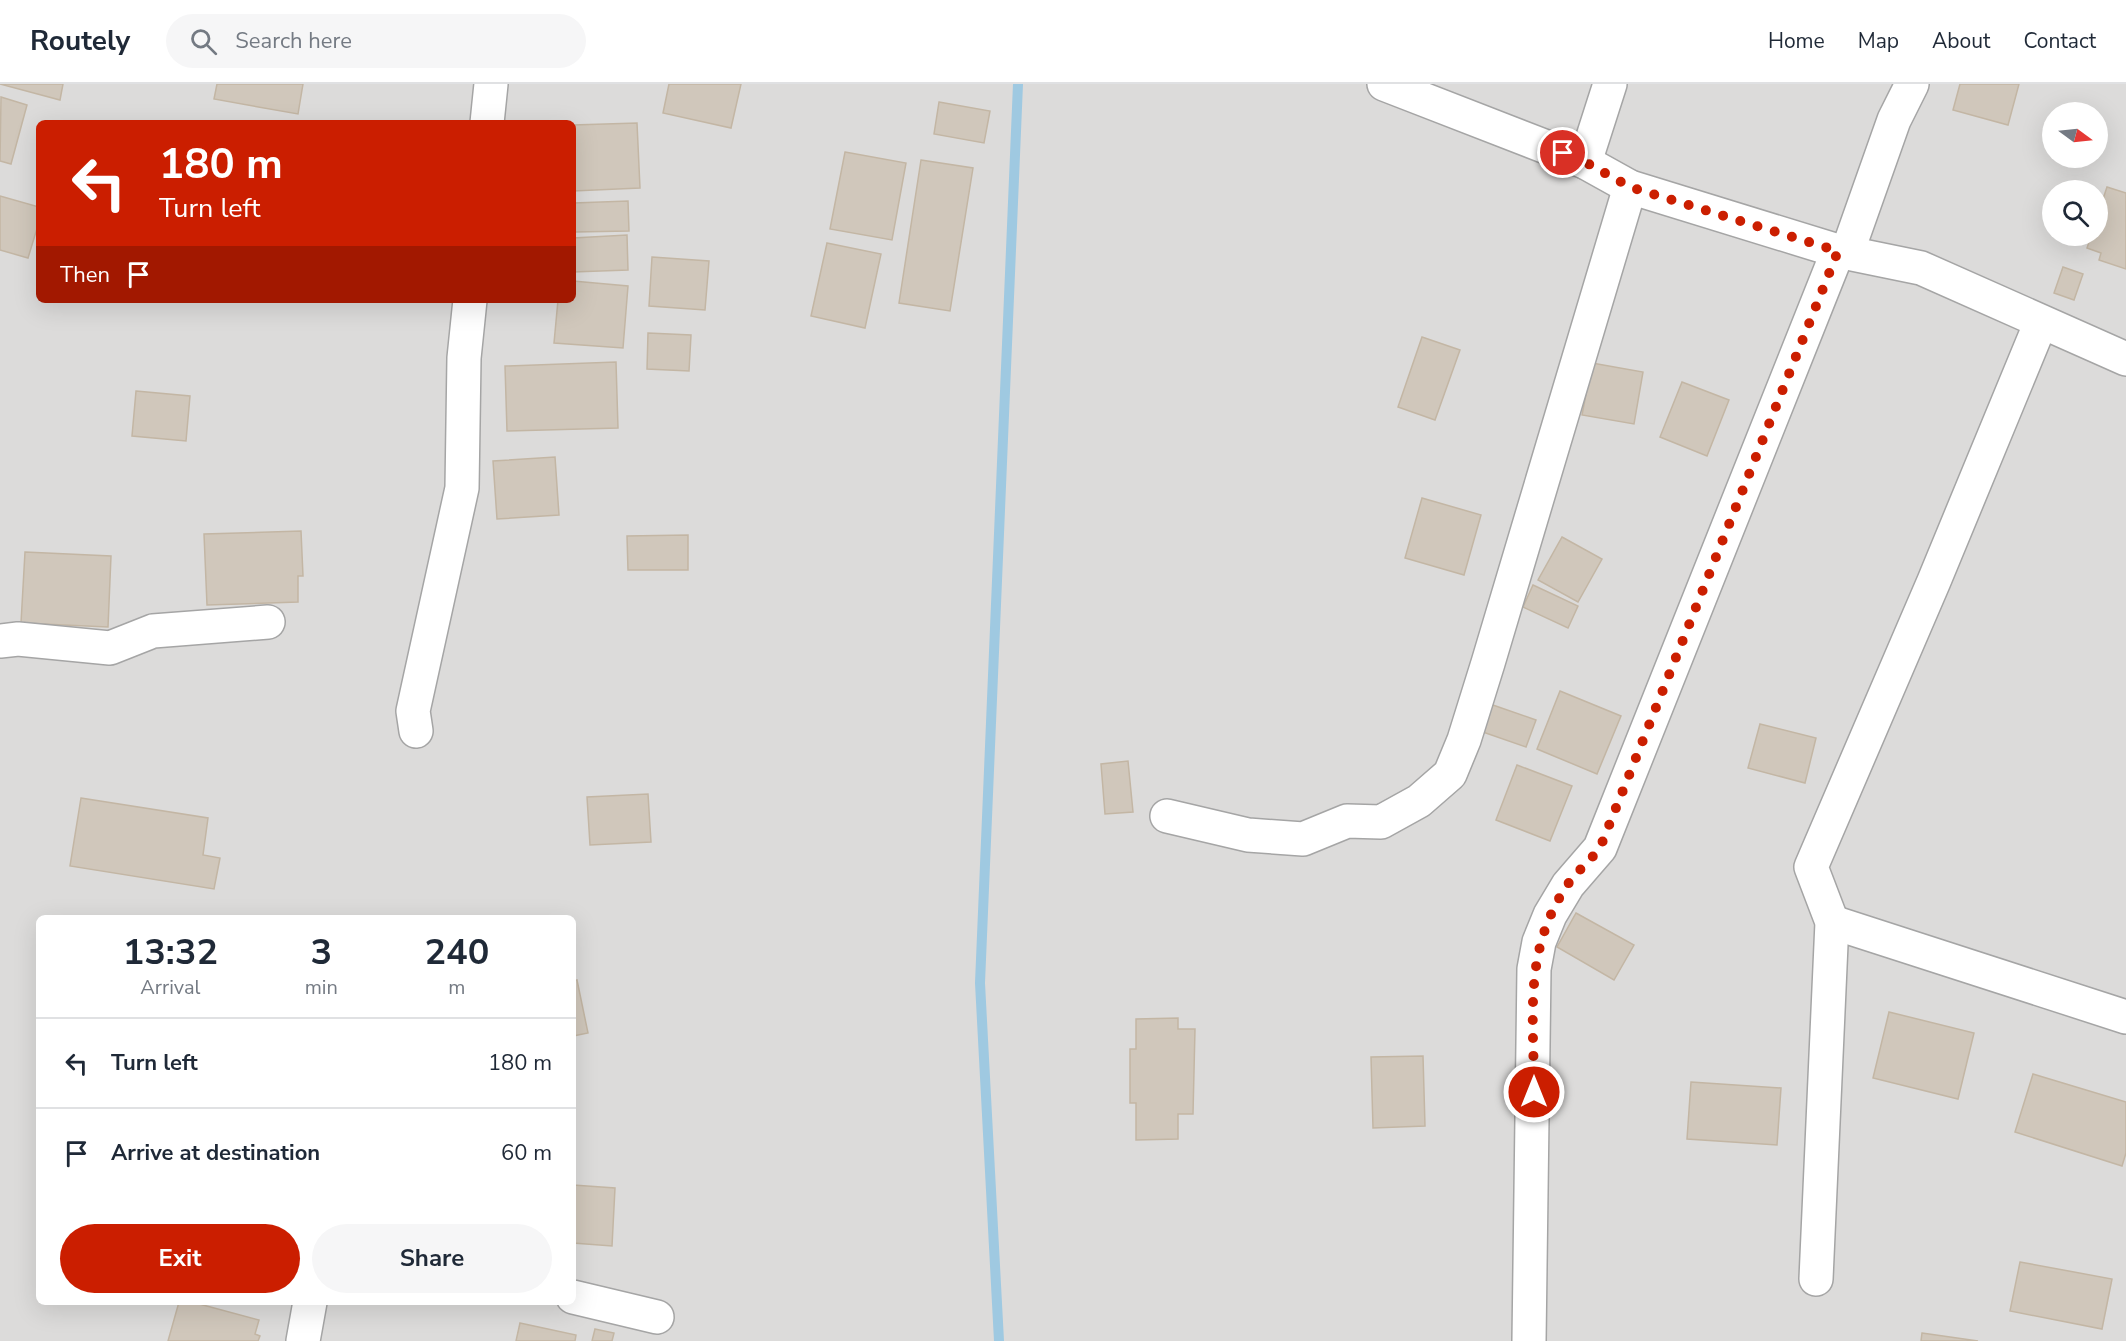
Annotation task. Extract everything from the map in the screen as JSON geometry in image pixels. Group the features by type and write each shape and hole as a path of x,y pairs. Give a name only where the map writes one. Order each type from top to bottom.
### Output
{"street":[{"path":"487,120 491,84"},
{"path":"1384,84 1585,162 1630,187 1842,252 1921,268 2126,359"},
{"path":"1585,162 1610,84"},
{"path":"1529,1341 1534,969 1539,942 1568,885 1600,848 1894,120 1912,84"},
{"path":"1167,816 1248,835 1302,839 1347,821 1381,822 1419,801 1450,774 1464,740 1630,187"},
{"path":"416,731 413,711 462,488 464,358 470,303"},
{"path":"1816,1279 1832,922 1811,867 2042,322"},
{"path":"0,641 18,639 110,648 153,632 268,622"},
{"path":"1832,922 2126,1017"},
{"path":"576,1298 657,1317"},
{"path":"303,1341 309,1305"}],"shaded area":[{"path":"0,84 2126,84 2126,1341 0,1341"}],"building":[{"path":"0,84 63,84 60,100"},
{"path":"217,84 303,84 298,114 214,99"},
{"path":"669,84 741,84 731,128 663,113"},
{"path":"1960,84 2019,84 2008,125 1953,110"},
{"path":"1,97 27,105 11,164 0,161"},
{"path":"939,102 990,111 984,143 934,134"},
{"path":"637,123 640,188 576,191 576,125"},
{"path":"845,152 906,163 892,240 830,229"},
{"path":"921,160 973,168 950,311 899,303"},
{"path":"2108,187 2126,193 2126,269 2099,260 2101,253 2087,248 2088,246 2108,246"},
{"path":"0,196 36,206 36,232 28,258 0,250"},
{"path":"628,201 629,231 576,232 576,203"},
{"path":"627,235 628,270 576,272 576,238"},
{"path":"827,243 881,254 865,328 811,316"},
{"path":"652,257 709,261 705,310 649,306"},
{"path":"2063,267 2083,274 2074,300 2054,293"},
{"path":"576,281 628,286 623,348 554,343 558,303 576,303"},
{"path":"648,333 691,335 689,371 647,369"},
{"path":"1422,337 1460,350 1435,420 1398,407"},
{"path":"616,362 618,428 507,431 505,366"},
{"path":"1592,363 1643,372 1634,424 1582,415"},
{"path":"1682,382 1729,400 1707,456 1660,437"},
{"path":"136,391 190,396 186,441 132,436"},
{"path":"555,457 559,515 497,519 493,461"},
{"path":"1422,498 1481,515 1464,575 1405,558"},
{"path":"301,531 303,576 298,576 298,602 207,605 204,534"},
{"path":"688,535 688,570 628,570 627,536"},
{"path":"1562,537 1602,559 1578,602 1538,580"},
{"path":"25,552 111,556 108,627 21,623"},
{"path":"1533,585 1578,606 1568,628 1523,607"},
{"path":"1560,691 1621,716 1597,774 1537,749"},
{"path":"1490,704 1536,720 1526,747 1480,731"},
{"path":"1760,724 1816,738 1805,783 1748,768"},
{"path":"1128,761 1133,812 1105,814 1101,764"},
{"path":"1517,765 1572,786 1550,841 1496,820"},
{"path":"648,794 651,842 590,845 587,797"},
{"path":"81,798 208,818 203,855 220,858 214,889 70,866"},
{"path":"1576,913 1634,945 1614,980 1557,947"},
{"path":"576,980 588,1033 576,1035"},
{"path":"1889,1012 1974,1033 1958,1099 1873,1078"},
{"path":"1178,1018 1178,1029 1195,1029 1193,1114 1178,1114 1178,1139 1136,1140 1136,1103 1130,1103 1130,1049 1136,1049 1136,1019"},
{"path":"1423,1056 1425,1126 1373,1128 1371,1057"},
{"path":"2033,1074 2126,1102 2126,1153 2122,1166 2015,1132"},
{"path":"1691,1082 1781,1088 1777,1145 1687,1139"},
{"path":"576,1185 615,1188 612,1246 576,1243"},
{"path":"2020,1262 2112,1279 2102,1329 2010,1311"},
{"path":"178,1305 203,1305 259,1320 255,1334 260,1336 258,1341 168,1341"},
{"path":"520,1323 576,1335 575,1341 516,1341"},
{"path":"595,1329 614,1333 612,1341 592,1341"},
{"path":"1922,1333 1978,1341 1921,1341"}],"waterway":[{"path":"999,1341 980,983 1018,84"}],"route":[{"path":"1534,1092 1534,969 1539,942 1550,915 1568,885 1600,848 1838,251 1630,187 1585,162 1563,153"}]}
